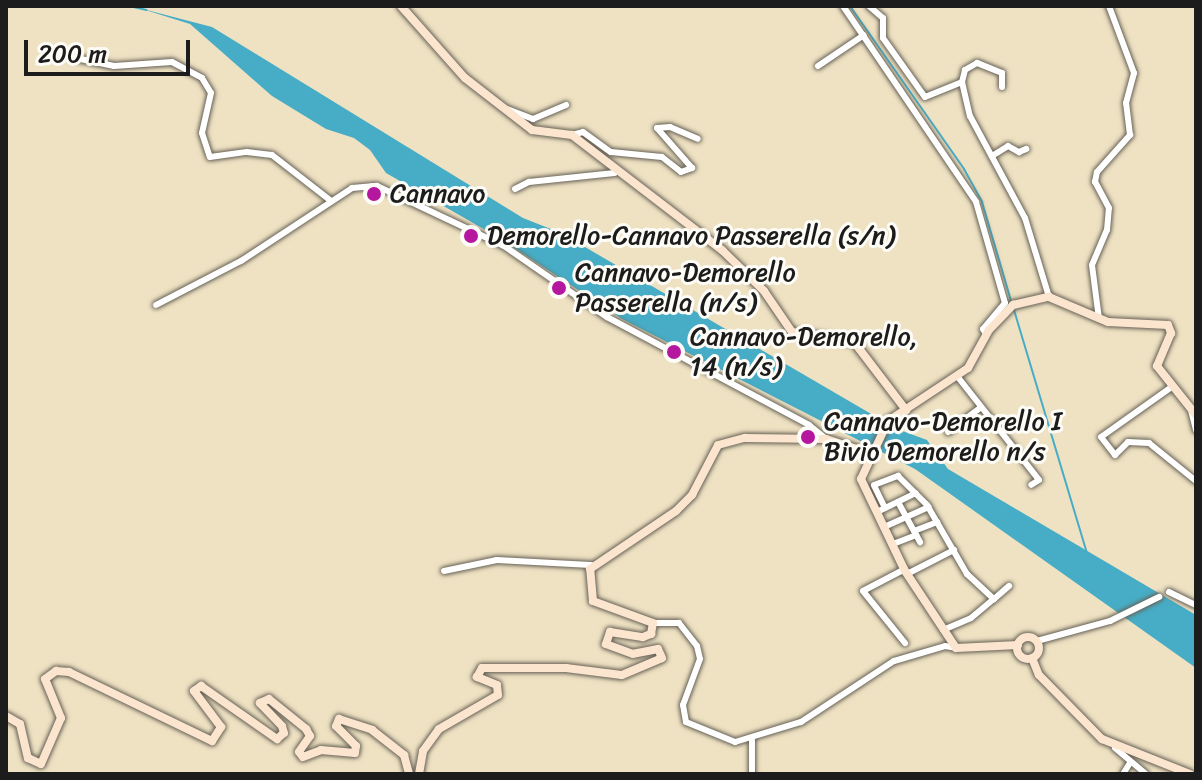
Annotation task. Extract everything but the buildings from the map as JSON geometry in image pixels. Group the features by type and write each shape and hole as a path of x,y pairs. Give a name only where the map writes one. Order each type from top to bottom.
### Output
{"street":[{"path":"401,6 465,78 532,130 572,135 583,132 611,152 662,157 681,172 692,168 657,128 670,127 698,139"},
{"path":"843,6 976,202 1005,303 983,329 988,332"},
{"path":"869,6 883,18 883,38 925,97 962,82"},
{"path":"1099,319 1092,265 1107,230 1109,208 1095,182 1097,172 1130,135 1126,103 1134,73 1109,6"},
{"path":"818,66 864,35"},
{"path":"71,57 114,66 172,62 202,78 211,93 202,133 210,157 247,152 272,155 331,201"},
{"path":"1002,87 1002,73 977,63 965,70 962,82 970,116 1025,218 1049,297"},
{"path":"504,109 533,119 566,105"},
{"path":"572,135 615,173 722,250 764,291 792,332 854,342 906,410"},
{"path":"992,156 1008,146 1019,152 1026,149"},
{"path":"515,189 529,182 615,173"},
{"path":"156,305 213,278 331,201 366,184 452,218 504,246 607,317 809,425 826,439"},
{"path":"881,510 861,479 888,421 968,368 988,332 1013,305 1035,299 1049,297 1099,319 1168,325 1171,333 1156,358 1194,413 1196,430"},
{"path":"957,376 979,409 1039,480 1031,485"},
{"path":"1173,386 1101,437 1115,455 1128,442 1149,443 1196,481"},
{"path":"948,432 979,409"},
{"path":"444,571 497,560 591,565 620,552 676,511 692,495 718,445 745,438 826,439 872,453"},
{"path":"956,648 906,572 884,527 875,489 877,481 898,476 916,493 929,507 967,574 994,599"},
{"path":"881,510 916,493"},
{"path":"898,502 917,536"},
{"path":"884,527 929,507"},
{"path":"893,544 917,536 937,522"},
{"path":"905,643 863,591 954,550"},
{"path":"591,565 593,601 653,623 679,623 697,646 700,659 683,705 686,722 728,741 752,740 830,706 894,661 945,646 1018,645 1028,637 1037,641 1110,621 1159,597"},
{"path":"942,630 971,618 1009,586"},
{"path":"1169,592 1196,605"},
{"path":"419,774 423,751 439,729 498,695 497,685 479,680 478,670 566,668 630,674 659,661 661,654 658,649 633,654 612,649 605,635 643,637 651,634 653,623"},
{"path":"1037,641 1039,651 1032,658 1032,666 1130,763 1146,774"},
{"path":"1018,645 1019,654 1032,658"},
{"path":"6,716 20,724 28,758 41,764 61,718 45,679 56,671 69,672 212,741 221,727 194,691 201,686 277,739 284,733 282,726 260,703 269,699 306,729 310,736 299,752 303,757 321,750 355,753 356,746 336,726 339,719 372,730 404,755 409,774"},
{"path":"752,740 752,774"},
{"path":"1115,748 1190,774"},
{"path":"1123,774 1130,763"}],"water":[{"path":"139,8 212,27 523,218 561,233 897,429 927,440 948,469 1196,615 1196,668 915,469 622,319 501,239 386,173 370,150 354,138 326,129 272,96 190,24"}],"waterway":[{"path":"6,7 78,6"},
{"path":"129,6 147,10"},
{"path":"850,6 964,169 982,202 1012,304"},
{"path":"1014,310 1087,553"}],"place":[{"name":"Cannavo","path":"374,194"},
{"name":"Demorello-Cannavo Passerella (s/n)","path":"471,236"},
{"name":"Cannavo-Demorello Passerella (n/s)","path":"559,288"},
{"name":"Cannavo-Demorello, 14 (n/s)","path":"674,352"},
{"name":"Cannavo-Demorello I Bivio Demorello n/s","path":"808,437"}]}
